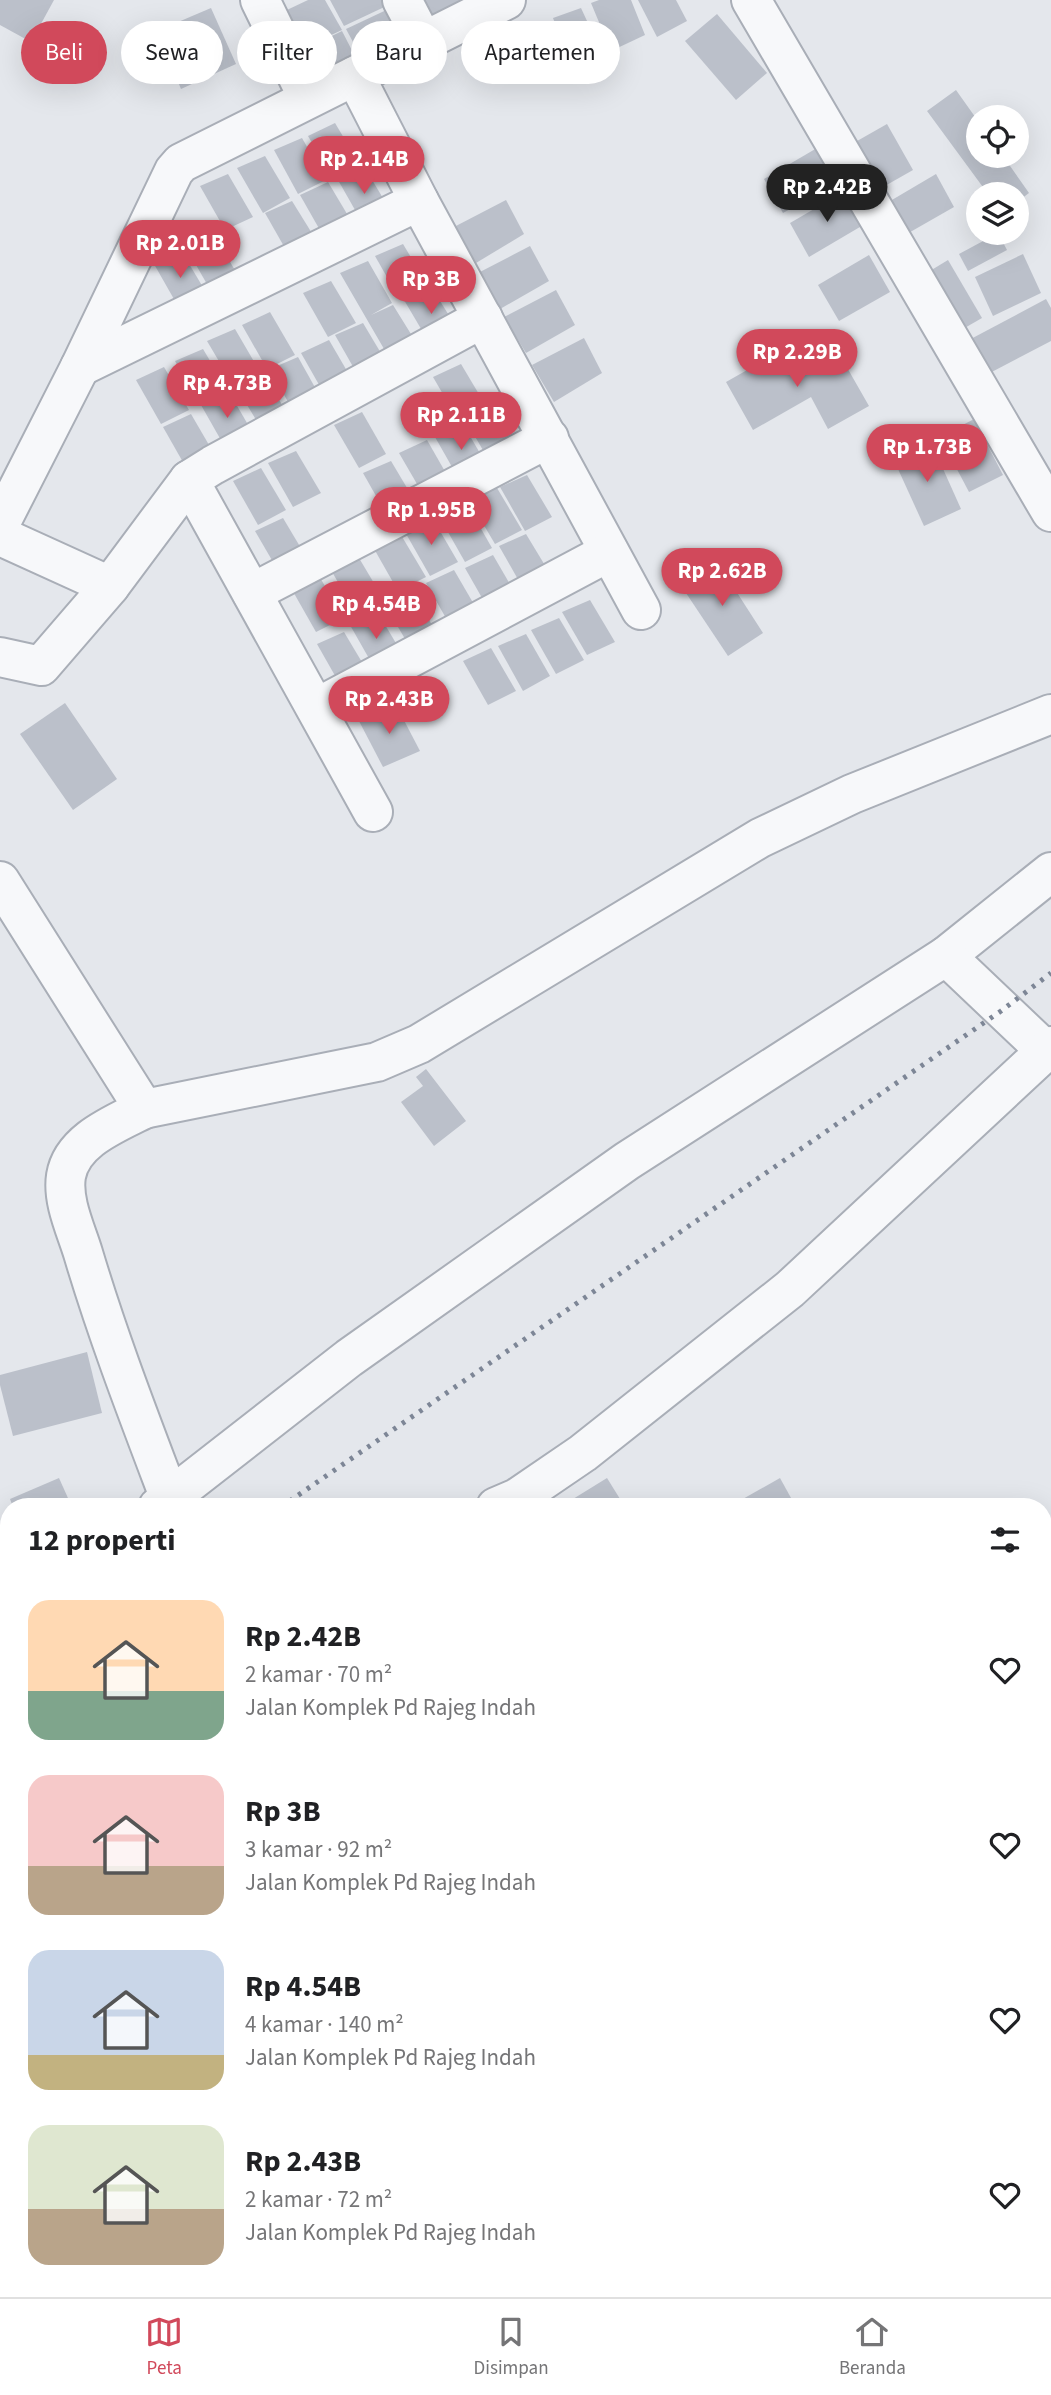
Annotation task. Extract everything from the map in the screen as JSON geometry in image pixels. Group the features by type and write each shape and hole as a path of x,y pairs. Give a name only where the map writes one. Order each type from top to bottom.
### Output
{"street":[{"path":"260,0 308,98"},
{"path":"402,0 413,21"},
{"path":"447,30 506,0"},
{"path":"751,0 1051,512"},
{"path":"0,524 80,367 174,172 181,163 351,78"},
{"path":"359,84 419,201 641,610"},
{"path":"80,367 419,201"},
{"path":"0,657 41,666 110,586 189,480 483,318"},
{"path":"252,593 549,438"},
{"path":"189,480 373,812"},
{"path":"0,536 110,586"},
{"path":"316,708 608,552"},
{"path":"162,1498 108,1335 68,1203 66,1176 76,1153 94,1135 144,1109 377,1062 419,1044 760,838 852,794 1051,714"},
{"path":"170,1498 349,1358 627,1161 946,956 1051,872"},
{"path":"0,881 144,1109"},
{"path":"519,1498 583,1453 790,1289 1048,1048 946,956"}],"building":[{"path":"0,0 54,0 42,21 21,21 21,37 0,25"},
{"path":"308,0 325,0 337,21 272,21 270,18"},
{"path":"330,0 395,2 351,21 344,26"},
{"path":"410,0 474,0 446,21 421,21"},
{"path":"599,0 631,0 645,35 620,47 620,21 598,21 591,3"},
{"path":"638,0 676,0 687,21 657,37"},
{"path":"397,5 406,21 363,21"},
{"path":"211,8 217,21 180,21"},
{"path":"581,8 587,21 554,21 553,18"},
{"path":"717,14 767,73 736,100 685,41"},
{"path":"342,31 351,49 351,73 337,79 337,33"},
{"path":"223,35 236,64 223,70"},
{"path":"179,84 192,84 181,89"},
{"path":"306,84 327,84 310,92"},
{"path":"956,90 967,105 966,164 927,111"},
{"path":"335,123 360,165 333,179 308,136"},
{"path":"887,124 913,170 869,195 843,149"},
{"path":"302,138 326,180 298,194 274,150"},
{"path":"817,148 837,183 783,213 764,179"},
{"path":"265,156 290,198 263,213 237,168"},
{"path":"365,168 390,210 363,224 338,180"},
{"path":"969,168 1011,168 1021,182 979,182"},
{"path":"228,174 253,217 225,230 200,186"},
{"path":"936,174 954,207 898,239 880,207"},
{"path":"328,182 353,224 325,239 300,195"},
{"path":"845,191 865,224 809,257 790,223"},
{"path":"506,200 524,234 476,263 454,227"},
{"path":"292,201 318,243 290,257 265,213"},
{"path":"215,236 240,279 212,293 187,249"},
{"path":"403,244 428,286 400,300 375,256"},
{"path":"976,245 1004,245 1007,250 968,271 959,254"},
{"path":"530,246 549,281 500,309 478,273"},
{"path":"182,252 207,294 179,308 154,264"},
{"path":"1023,254 1041,293 993,316 975,277"},
{"path":"869,255 890,292 839,321 818,285"},
{"path":"948,260 982,318 949,337 915,280"},
{"path":"368,261 392,303 371,315 393,305 419,347 391,361 340,273"},
{"path":"331,281 356,323 328,337 303,293"},
{"path":"432,288 458,330 430,344 404,300"},
{"path":"556,290 575,325 526,353 504,317"},
{"path":"1046,299 1051,308 1051,341 986,375 967,341"},
{"path":"270,312 295,355 267,369 242,325"},
{"path":"363,323 388,365 360,379 335,335"},
{"path":"235,329 260,372 233,385 207,341"},
{"path":"584,338 602,373 554,402 532,365"},
{"path":"329,340 354,383 326,397 301,353"},
{"path":"786,348 799,372 837,350 869,406 828,429 811,397 753,430 726,382"},
{"path":"203,349 228,391 200,405 175,361"},
{"path":"298,357 322,400 294,413 270,369"},
{"path":"461,364 486,406 458,420 433,377"},
{"path":"164,367 189,410 161,424 136,380"},
{"path":"263,372 288,415 261,428 235,385"},
{"path":"229,392 254,435 226,449 201,405"},
{"path":"494,409 519,450 491,464 466,421"},
{"path":"362,412 386,454 359,468 334,425"},
{"path":"191,414 216,457 188,471 163,427"},
{"path":"974,419 1003,475 969,492 940,437"},
{"path":"463,424 488,467 460,481 435,437"},
{"path":"427,440 451,482 424,496 399,453"},
{"path":"931,442 961,509 924,526 893,458"},
{"path":"296,451 321,493 293,507 268,463"},
{"path":"391,461 416,503 388,517 363,473"},
{"path":"261,468 286,510 258,525 233,481"},
{"path":"527,475 552,517 525,531 500,487"},
{"path":"497,488 522,530 495,544 469,500"},
{"path":"468,506 492,548 465,562 440,518"},
{"path":"283,518 308,560 280,574 255,531"},
{"path":"433,519 458,562 430,576 405,532"},
{"path":"526,534 552,577 524,590 499,546"},
{"path":"401,535 426,577 398,591 373,547"},
{"path":"493,555 518,598 490,612 465,568"},
{"path":"359,558 384,600 356,614 331,570"},
{"path":"716,560 763,633 728,656 680,584"},
{"path":"454,570 479,613 451,627 426,583"},
{"path":"319,576 344,618 316,632 291,588"},
{"path":"413,593 438,635 411,649 385,605"},
{"path":"590,600 615,642 587,655 562,612"},
{"path":"378,613 403,655 375,669 350,625"},
{"path":"559,618 584,660 556,674 531,630"},
{"path":"344,632 369,674 342,688 317,644"},
{"path":"526,634 550,676 523,691 498,646"},
{"path":"491,648 516,691 488,705 463,661"},
{"path":"65,703 117,779 73,810 20,734"},
{"path":"396,705 420,751 383,767 359,721"},
{"path":"426,1069 466,1121 434,1146 401,1102 423,1086 416,1077"},
{"path":"87,1352 102,1413 13,1436 0,1375"},
{"path":"59,1478 68,1498 12,1498"},
{"path":"607,1478 619,1498 575,1498"},
{"path":"780,1478 791,1498 745,1498"}],"railway":[{"path":"294,1498 1001,1011 1051,973"}]}
